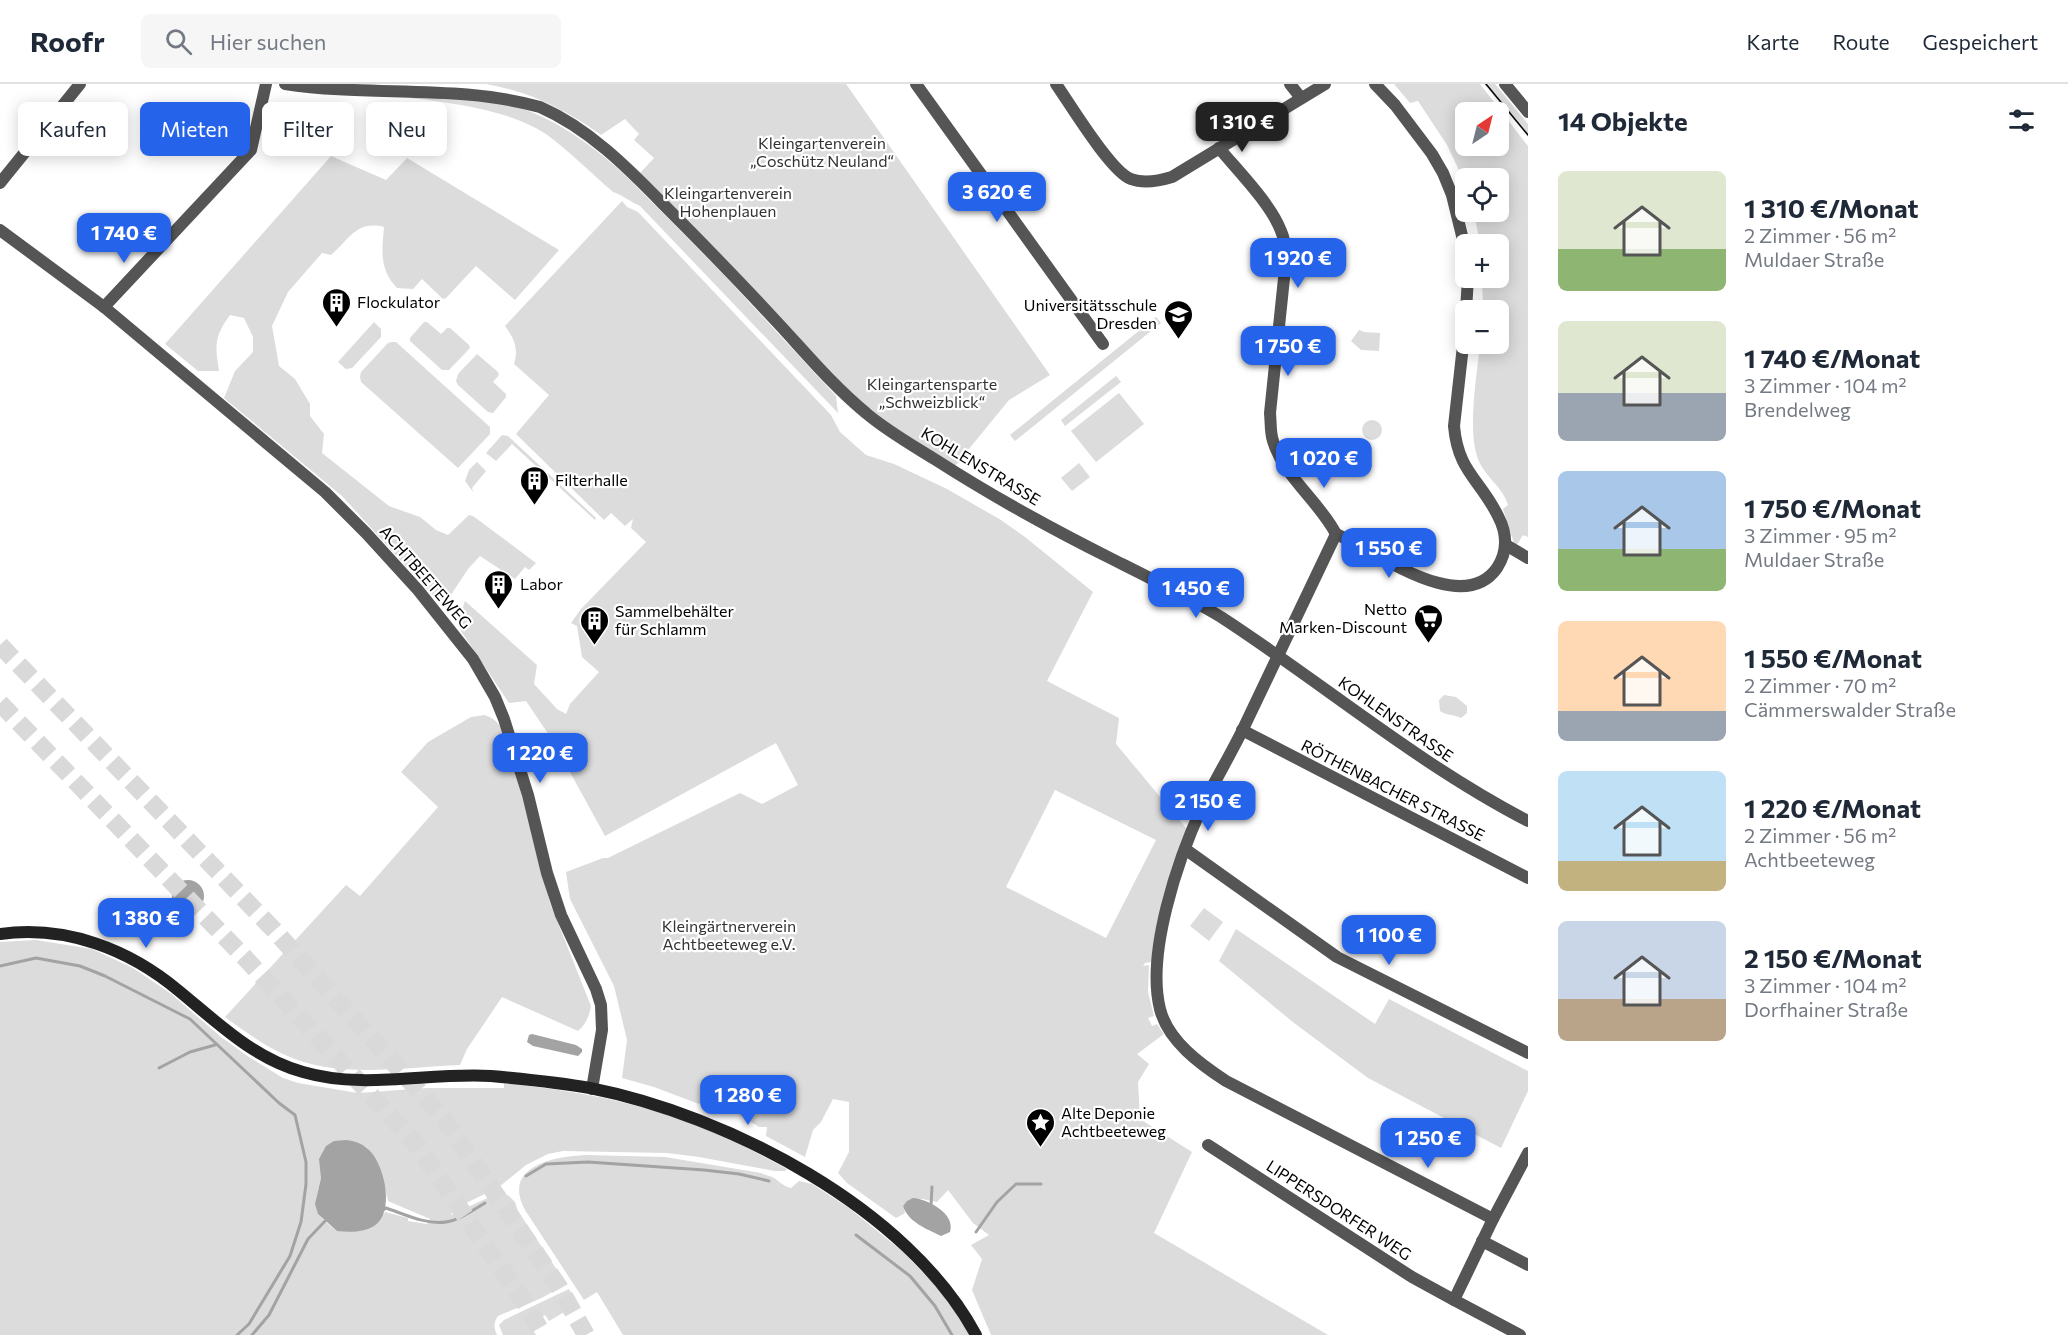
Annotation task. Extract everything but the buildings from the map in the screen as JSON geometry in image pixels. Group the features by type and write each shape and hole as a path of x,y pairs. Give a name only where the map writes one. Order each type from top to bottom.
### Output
{"main road":[{"path":"0,934 36,932 62,935 92,942 118,952 155,972 242,1043 284,1065 303,1072 333,1079 362,1080 452,1075 552,1082 592,1089 642,1102 727,1132 776,1156 841,1196 906,1246 934,1274 976,1335"}],"street":[{"path":"0,183 80,84"},
{"path":"104,308 251,150 266,84"},
{"name":"KOHLENSTRASSE","path":"285,84 328,87 445,87 480,90 524,102 564,120 612,155 635,176 729,271 845,395 868,415 956,473 1079,542 1194,601 1242,630 1409,749 1466,786 1528,821"},
{"path":"916,84 1103,344"},
{"path":"1056,84 1114,166 1130,178 1144,181 1158,181 1172,177 1324,84"},
{"path":"1290,84 1301,98"},
{"path":"1375,84 1395,105 1443,172 1452,195 1462,234"},
{"path":"1505,84 1528,112"},
{"path":"1219,148 1271,212 1281,230 1285,244 1286,259 1270,413 1272,438 1283,462 1328,519 1335,534 1428,580 1455,588 1476,584 1490,577 1502,560 1506,545 1498,516 1463,465 1456,444 1454,426 1462,354"},
{"name":"ACHTBEETEWEG","path":"0,230 104,308 325,492 418,590 473,658 504,718 561,915 601,1005 602,1030 592,1089"},
{"path":"1335,534 1242,730 1202,807 1185,849 1161,934 1155,983 1160,1011 1173,1035 1197,1062 1226,1081 1492,1219"},
{"path":"1506,545 1528,558"},
{"name":"RÖTHENBACHER STRASSE","path":"1242,730 1528,878"},
{"path":"1185,849 1337,957 1528,1053"},
{"name":"LIPPERSDORFER WEG","path":"1208,1145 1412,1277 1520,1335"},
{"path":"1454,1300 1492,1219 1527,1157"},
{"path":"1482,1241 1528,1265"}],"green space":[{"path":"486,84 846,84 1050,375 1009,400 955,466 894,428 851,393 640,173 654,158 634,140 639,134 625,119 601,135 574,117 546,103 518,92"},
{"path":"1394,84 1480,84 1494,102 1455,102 1455,156 1509,156 1509,121 1528,146 1528,537 1523,535 1517,545 1514,543 1503,509 1508,505 1506,499 1478,459 1473,433 1479,354 1509,354 1509,300 1483,300 1482,288 1509,288 1509,234 1478,234 1476,222 1509,222 1509,168 1458,168 1447,145 1418,101 1410,103"},
{"path":"1484,84 1495,84 1528,124 1528,137 1509,114 1509,102 1499,102"},
{"path":"394,97 470,97 507,103 546,119 599,153 631,181 724,275 836,396 838,413 640,206 613,192 572,155 531,125 473,107"},
{"path":"331,156 386,180 407,158 559,250 515,300 476,266 443,299 422,279 413,289 397,288 384,267 382,252 384,227 366,226 354,233 331,255 322,253 288,292 272,326 279,366 295,379 310,404 310,416 324,434 322,453 389,506 420,517 436,530 448,535 469,515 473,516 536,563 529,570 525,567 515,579 480,556 468,569 443,607 342,496 224,398 235,371 253,352 253,337 244,318 230,315 221,329 217,342 219,371 198,371 165,344"},
{"name":"Kleingärtnerverein Achtbeeteweg e.V.","path":"622,201 627,207 638,212 831,415 840,432 866,455 894,464 947,489 1001,520 1093,592 1047,681 1119,718 1116,744 1191,834 1157,961 1145,963 1143,966 1149,965 1148,992 1154,1016 1148,1018 1152,1026 1157,1024 1164,1034 1137,1054 1149,1064 1138,1082 1140,1119 1192,1152 1154,1233 1328,1335 991,1335 972,1290 982,1259 971,1245 989,1235 973,1223 948,1190 937,1202 910,1200 903,1206 905,1213 896,1218 847,1183 838,1173 849,1152 849,1102 833,1099 821,1122 813,1130 805,1157 766,1136 767,1127 759,1127 710,1096 699,1104 622,1078 627,1040 614,986 570,899 566,872 608,858 740,793 762,804 798,785 776,743 605,836 553,741 526,701 509,703 461,631 460,616 465,601 537,665 534,684 557,709 566,714 570,704 599,672 582,657 577,626 571,623 581,609 646,542 631,528 633,519 625,526 611,513 604,520 516,434 549,395 514,364 515,344 505,326","holes":["1055,790 1156,840 1106,938 1006,887"]},
{"path":"1156,317 1161,323 1015,441 1010,435"},
{"path":"374,322 381,329 381,337 352,368 346,369 338,362"},
{"path":"424,322 441,334 450,328 469,345 470,348 449,370 442,370 410,341"},
{"path":"1359,330 1380,333 1379,351 1361,350 1351,341"},
{"path":"396,342 490,427 490,434 458,468 361,382 361,372 388,343"},
{"path":"477,354 498,372 499,375 493,382 506,394 493,413 488,412 456,381 458,374"},
{"path":"1116,376 1121,382 1065,426 1061,420"},
{"path":"1119,393 1144,424 1096,462 1071,431"},
{"path":"1372,420 1379,423 1382,430 1379,437 1372,440 1365,437 1362,430 1365,423"},
{"path":"502,435 508,436 596,518 595,520 512,444 496,461 486,453"},
{"path":"477,462 486,471 472,488 473,492 465,481 469,470"},
{"path":"1079,463 1090,477 1072,491 1061,478"},
{"path":"1444,695 1456,697 1467,706 1467,713 1461,718 1440,711 1439,700"},
{"path":"484,715 496,721 507,740 550,903 591,1006 583,1026 578,1031 502,997 467,1049 460,1065 370,1070 325,1067 303,1062 268,1046 225,1017 346,885 360,896 438,807 401,772 428,742 471,717"},
{"path":"1204,908 1223,922 1209,941 1190,926"},
{"path":"1236,929 1375,1024 1389,999 1528,1071 1528,1091 1501,1148 1368,1078 1294,1023 1219,961"},
{"path":"36,940 92,949 133,968 170,993 221,1037 249,1057 283,1078 298,1083 358,1093 427,1088 504,1088 504,1083 586,1094 639,1106 691,1123 735,1142 787,1169 775,1171 667,1153 563,1151 548,1154 526,1165 499,1187 452,1210 451,1215 496,1194 508,1195 515,1202 518,1211 565,1282 542,1297 498,1316 494,1326 497,1335 0,1335 0,942","holes":["365,1146 381,1171 388,1201 430,1219 427,1224 408,1221 408,1218 385,1212 337,1231 319,1213 316,1203 321,1178"]},
{"path":"587,1155 665,1157 761,1173 791,1188 799,1181 812,1184 849,1208 903,1252 952,1303 971,1335 623,1335 597,1292 584,1300 525,1210 519,1195 520,1183 535,1166 560,1158"},
{"path":"569,1289 578,1304 549,1321 545,1315 530,1324 536,1335 503,1335 499,1325 504,1320"}],"shaded area":[{"path":"188,880 199,885 204,896 199,907 188,912 177,907 172,896 177,885"},
{"path":"529,1035 576,1045 582,1049 582,1052 578,1056 533,1046 527,1042"},
{"path":"346,1140 360,1143 371,1152 380,1168 386,1190 384,1211 380,1220 374,1226 361,1231 337,1231 318,1214 315,1204 321,1178 319,1159 326,1146 334,1141"},
{"path":"913,1198 933,1204 945,1214 951,1225 950,1232 941,1236 914,1221 905,1212 903,1206"}],"waterway":[{"path":"0,966 36,958 80,966 105,976 190,1019 279,1103 295,1115 306,1162 306,1184 301,1222 290,1256 249,1324 237,1335"},
{"path":"159,1068 190,1052 215,1045"},
{"path":"526,1176 546,1164 588,1162 704,1170 739,1174 769,1181"},
{"path":"976,1232 997,1202 1016,1184 1041,1184"},
{"path":"931,1205 932,1187"},
{"path":"383,1210 386,1208 438,1223 461,1217 485,1203"},
{"path":"252,1335 269,1315 308,1239 327,1219"},
{"path":"856,1235 910,1276 935,1306 952,1335"}],"tunnel":[{"path":"0,645 274,930 444,1119 559,1287 586,1335"},
{"path":"0,703 246,959 415,1143 525,1303 543,1335"}],"tram line":[{"path":"1486,84 1528,135"}],"place":[{"name":"Flockulator","path":"336,328"},
{"name":"Universitätsschule Dresden","path":"1178,340"},
{"name":"Filterhalle","path":"534,506"},
{"name":"Labor","path":"499,610"},
{"name":"Netto Marken-Discount","path":"1428,644"},
{"name":"Sammelbehälter für Schlamm","path":"594,646"},
{"name":"Alte Deponie Achtbeeteweg","path":"1040,1148"}],"park label":[{"name":"Kleingartenverein „Coschütz Neuland“","path":"822,152"},
{"name":"Kleingartenverein Hohenplauen","path":"728,202"},
{"name":"Kleingartensparte „Schweizblick“","path":"932,393"}]}
